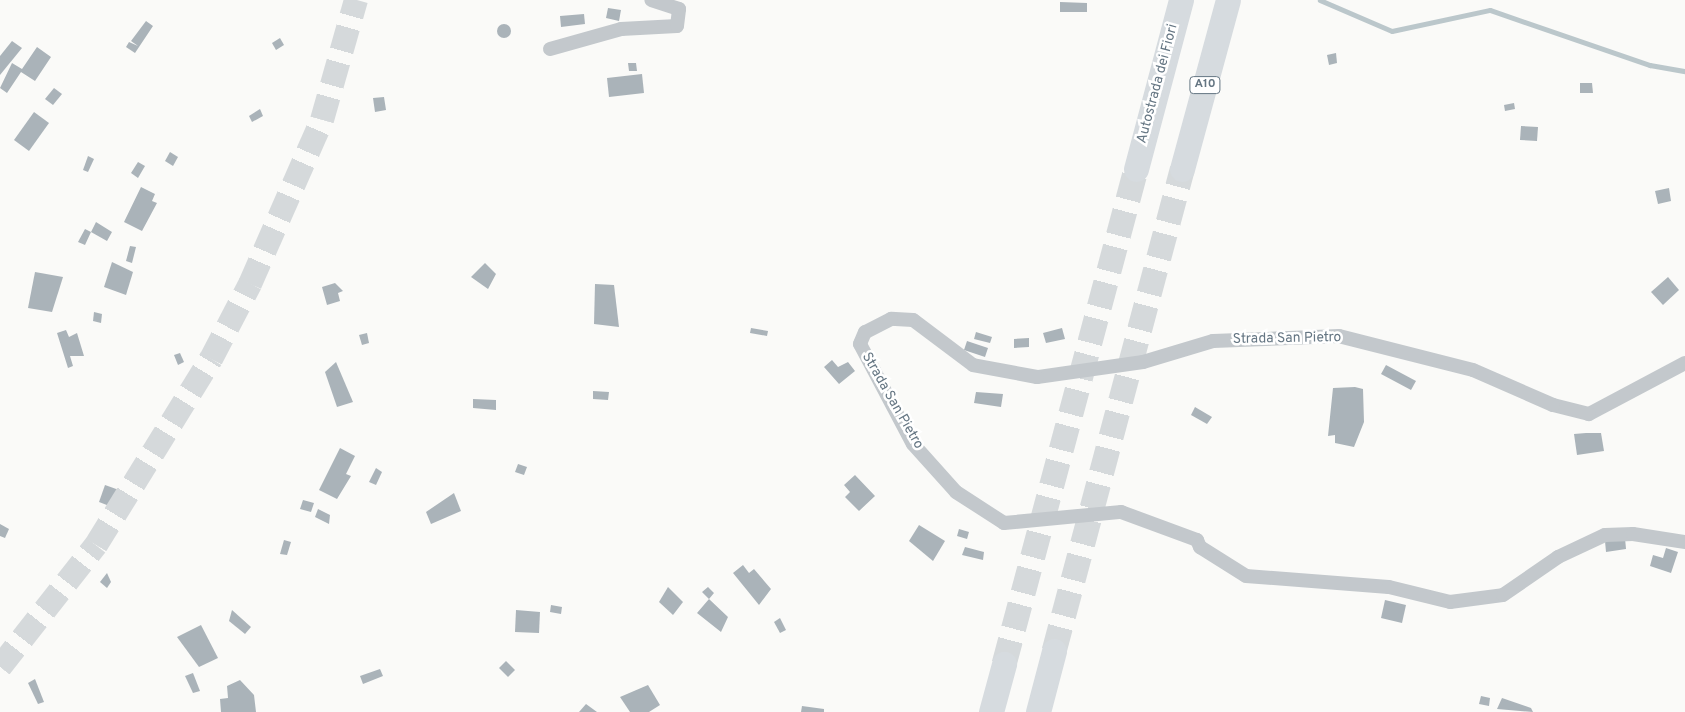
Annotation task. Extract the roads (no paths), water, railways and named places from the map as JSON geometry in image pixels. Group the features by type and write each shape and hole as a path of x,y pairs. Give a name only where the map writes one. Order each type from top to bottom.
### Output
{"highway":[{"name":"Autostrada dei Fiori","path":"1136,169 1181,0"},
{"name":"A10","path":"1182,169 1228,0"},
{"path":"1038,712 1054,651"},
{"path":"991,712 1004,664"}],"street":[{"path":"550,49 621,29 677,26 679,9 651,0"},
{"name":"Strada San Pietro","path":"1685,363 1589,414 1553,405 1473,370 1339,336 1213,341 1143,362 1037,377 973,365 913,320 891,319 865,332 860,344 913,444 956,492 1004,523 1121,512 1198,540 1200,547 1246,576 1389,587 1450,602 1504,595 1558,557 1604,535 1633,534 1685,542"}],"waterway":[{"path":"1320,0 1392,31 1490,10 1650,65 1685,71"}],"tunnel":[{"path":"0,667 96,545 211,359 250,284 322,120 356,0"},
{"path":"1004,664 1136,169"},
{"path":"1054,651 1182,169"}]}
